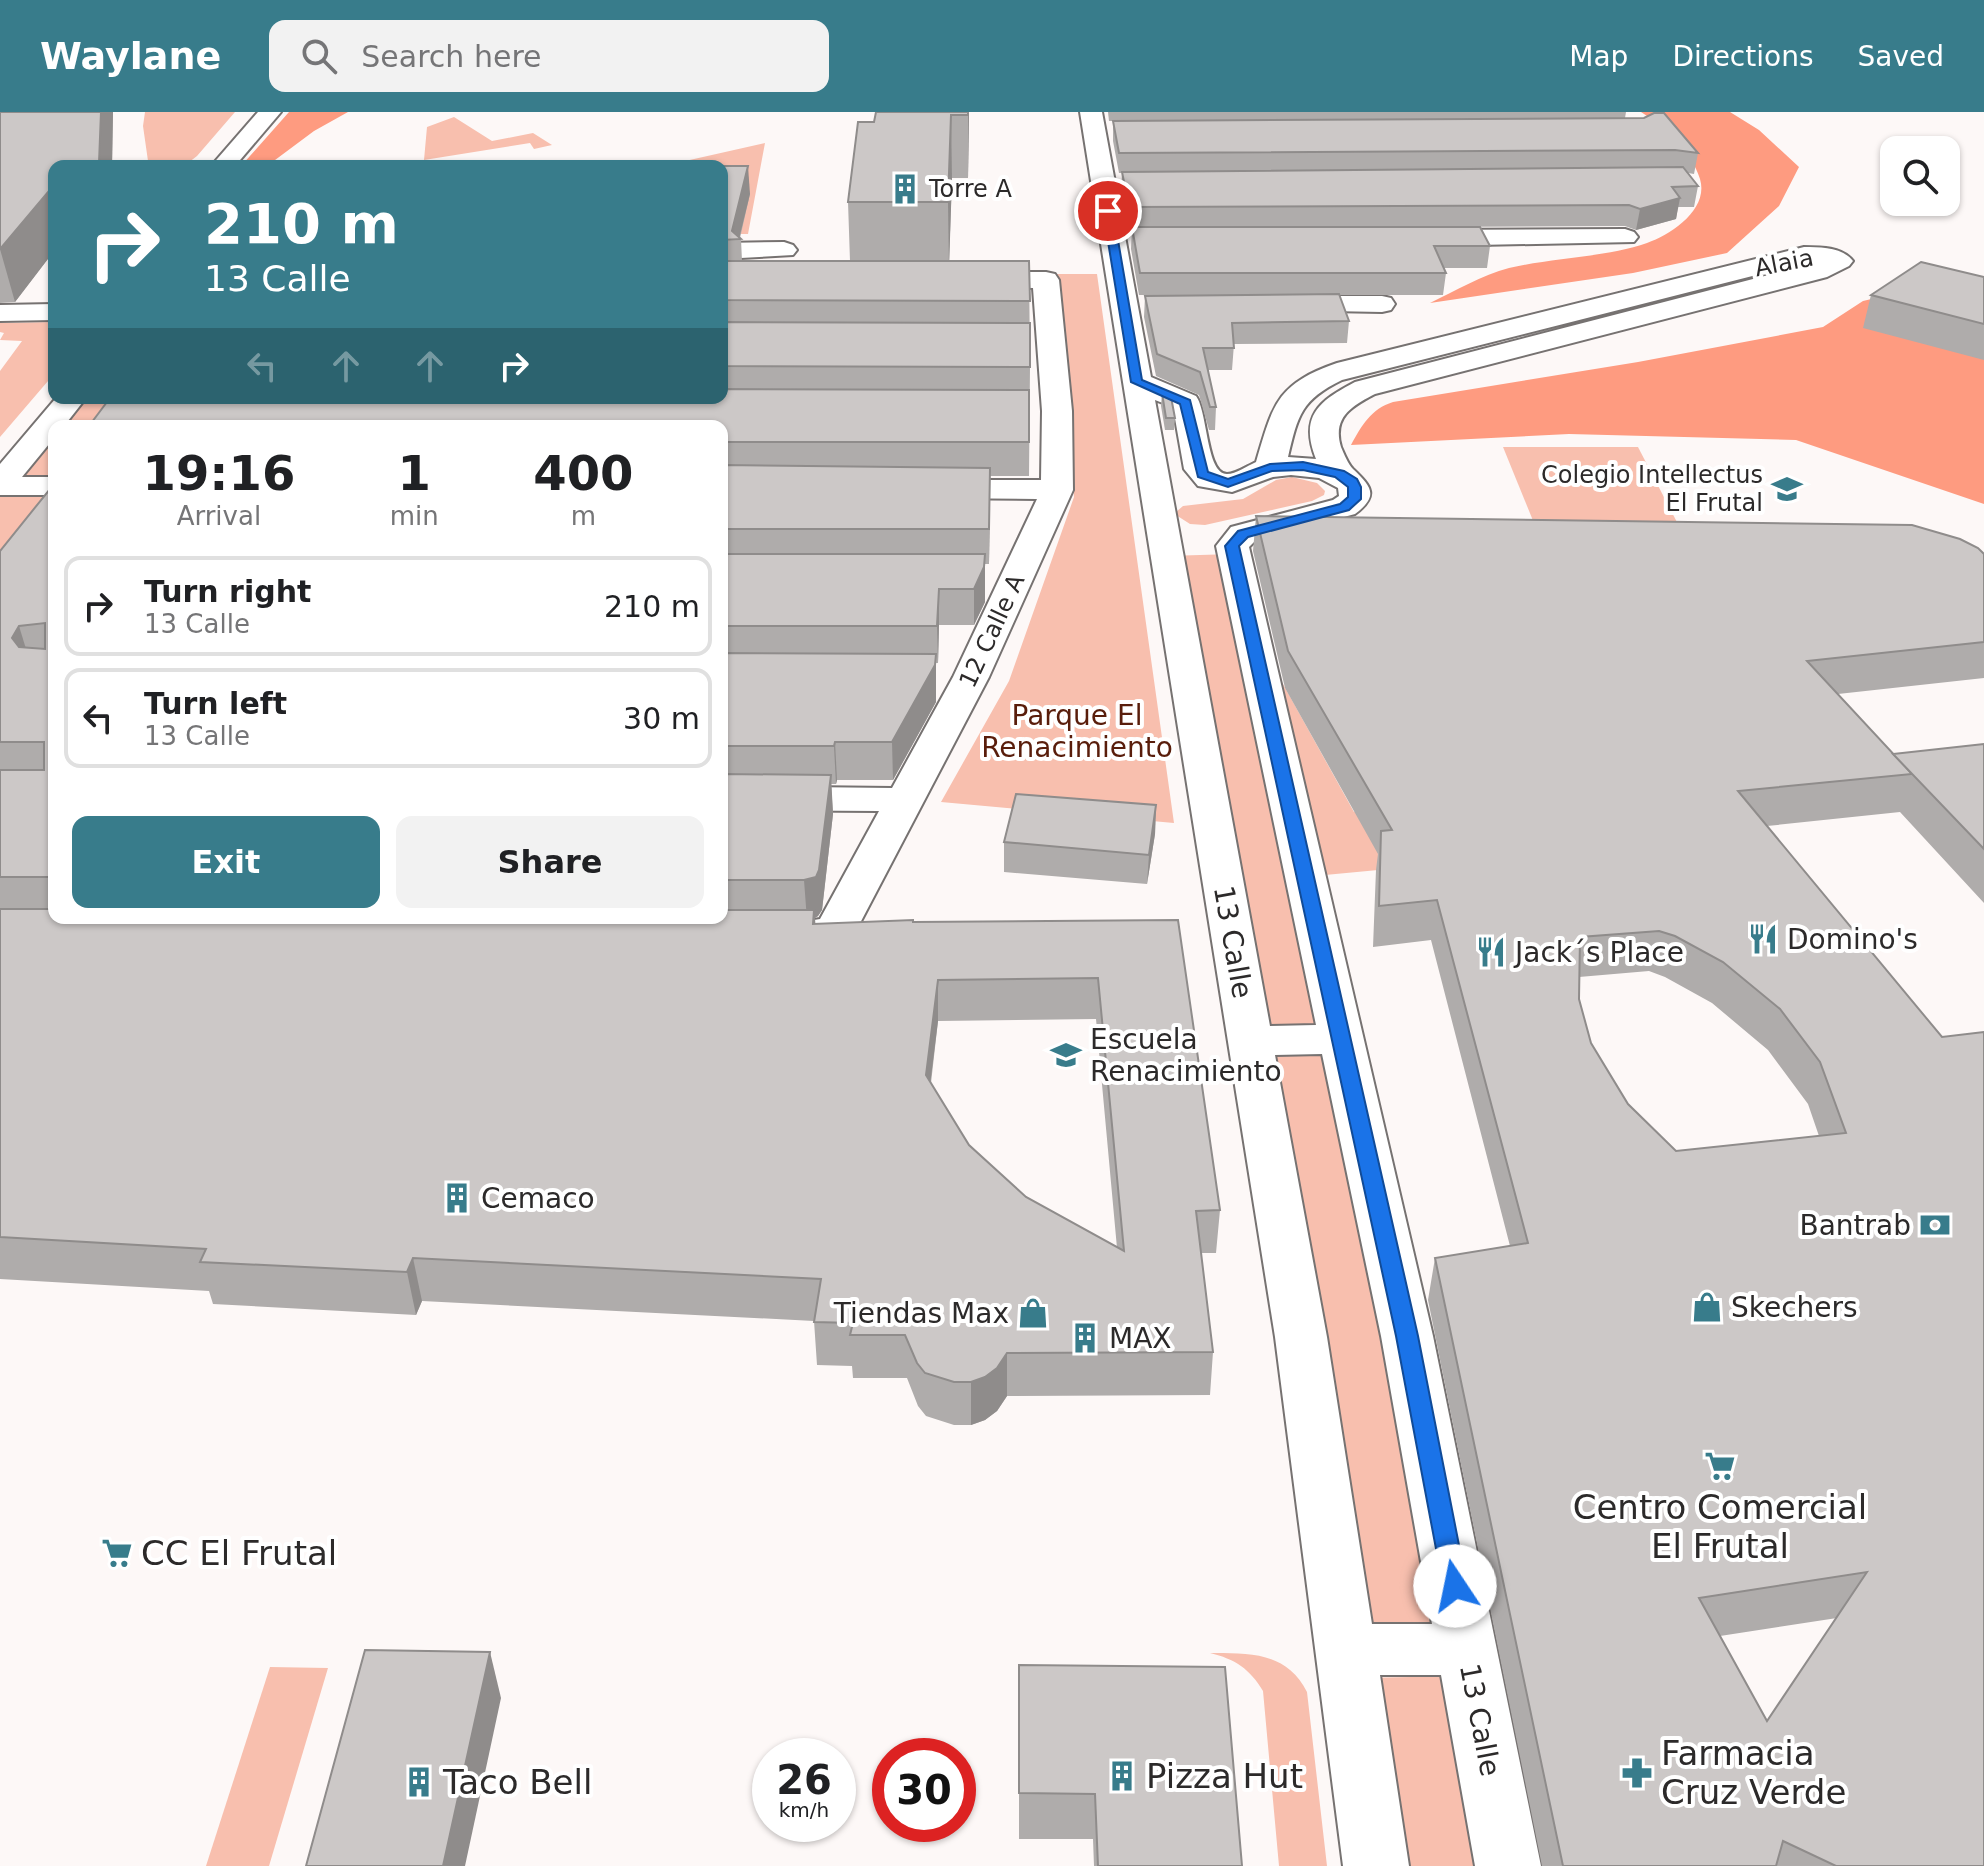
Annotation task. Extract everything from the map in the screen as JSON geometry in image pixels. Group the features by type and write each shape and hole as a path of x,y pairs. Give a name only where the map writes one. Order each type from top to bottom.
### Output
{"street":[{"path":"228,160 270,112"},
{"name":"13 Calle","path":"1098,125 1103,183 1137,382 1191,535 1250,1041 1301,1337 1376,1866"},
{"path":"1103,183 1134,183"},
{"path":"1407,238 1625,237"},
{"path":"1113,239 1144,239"},
{"path":"728,251 784,250"},
{"name":"Alaia","path":"1260,467 1287,409 1299,396 1315,382 1355,367 1804,255 1823,255 1840,261 1818,271 1365,388 1332,407 1323,423 1323,441 1339,474"},
{"name":"12 Calle A","path":"744,936 807,936 826,934 837,927 905,800 955,677 1002,577 1057,490 1042,410 1038,343 1046,280 938,280"},
{"path":"0,292 48,291"},
{"path":"1261,305 1382,304"},
{"path":"1124,306 1154,305"},
{"path":"0,313 48,312"},
{"path":"1137,382 1186,402 1200,470 1208,479 1260,467 1303,466 1339,474 1352,481 1356,493 1351,503 1243,534 1191,535 1177,494 1211,490 1260,467"},
{"path":"53,420 66,404"},
{"path":"0,485 48,426"},
{"path":"0,485 48,486"},
{"path":"902,488 1057,490"},
{"name":"13 Calle","path":"1191,535 1233,554 1407,1336 1508,1866"},
{"path":"728,798 905,800"},
{"path":"1250,1041 1341,1039"},
{"path":"1345,1650 1467,1649"}],"green space":[{"path":"145,112 235,112 192,160 148,160 143,126"},
{"path":"454,117 492,141 533,133 552,145 534,149 530,143 424,160 427,127"},
{"path":"765,143 748,234 728,234 728,160 690,160"},
{"name":"Parque El Renacimiento","path":"1056,274 1097,274 1174,823 941,802 1009,681 1074,497"},
{"path":"48,322 48,381 0,437 0,371 22,341 0,340 4,333 0,332 0,323"},
{"path":"66,404 126,404 114,420 53,420"},
{"path":"48,426 48,505 0,567 0,484"},
{"path":"1503,447 1638,447 1680,528 1536,528"},
{"path":"1292,477 1317,483 1325,491 1324,495 1312,501 1205,525 1190,524 1176,515 1183,506 1243,499 1276,480"},
{"path":"1233,554 1341,1039 1250,1041 1167,556"},
{"path":"1278,675 1354,812 1383,810 1410,867 1325,875"},
{"path":"1341,1055 1462,1636 1347,1638 1255,1056"},
{"path":"1210,1653 1239,1653 1278,1662 1299,1679 1307,1692 1327,1866 1279,1866 1263,1691 1241,1666"},
{"path":"270,1667 328,1668 269,1866 206,1866"},
{"path":"1462,1676 1498,1866 1385,1866 1358,1678"}],"shaded area":[{"path":"289,112 348,112 314,131 275,160 246,160"},
{"path":"1641,112 1730,112 1759,130 1799,167 1779,206 1727,253 1633,273 1430,303 1509,268 1632,248 1667,233 1686,219 1694,210 1701,190 1696,169 1676,141"},
{"path":"1909,290 1984,307 1984,504 1796,440 1569,434 1351,445 1373,413 1393,402 1638,362 1823,327 1863,301"}],"building":[{"path":"0,112 101,112 99,160 48,160 48,192 0,249"},
{"path":"876,112 968,112 968,115 951,115 948,202 848,202 858,122 874,122"},
{"path":"1654,113 1664,113 1698,153 1675,150 1119,153 1113,121 1644,118"},
{"path":"728,166 748,166 732,231 741,239 728,240"},
{"path":"1683,167 1698,186 1672,187 1680,198 1640,209 1629,205 1129,207 1122,172"},
{"path":"1132,227 1480,227 1490,246 1434,246 1446,273 1140,273"},
{"path":"728,261 1029,261 1030,301 728,300"},
{"path":"1921,262 1984,277 1984,324 1871,295"},
{"path":"1339,294 1349,321 1232,323 1234,348 1203,348 1216,407 1210,407 1200,372 1157,354 1145,296"},
{"path":"728,322 1030,323 1030,367 728,366"},
{"path":"728,389 1029,390 1029,442 728,442 728,420 94,420 106,404 728,404"},
{"path":"1162,393 1171,397 1175,418 1166,418"},
{"path":"728,465 990,468 989,529 728,529"},
{"path":"48,491 48,877 0,877 0,770 44,770 44,742 0,742 0,551","holes":["45,623 45,649 19,647 12,638 19,626"]},
{"path":"1256,516 1912,525 1960,539 1984,554 1984,642 1807,661 1912,774 1738,791 1942,1037 1984,1032 1984,1866 1836,1866 1783,1841 1776,1866 1563,1866 1435,1258 1528,1243 1437,900 1379,906 1381,831 1392,830 1288,651","holes":["1659,931 1675,936 1723,962 1780,1009 1820,1062 1846,1133 1676,1151 1628,1104 1591,1043 1579,999 1580,937","1867,1572 1767,1721 1699,1598"]},
{"path":"728,554 985,554 984,567 974,589 939,589 937,626 728,626"},
{"path":"728,653 936,654 935,665 892,742 835,742 834,746 728,746"},
{"path":"1984,744 1984,849 1893,754"},
{"path":"728,774 831,775 819,870 816,877 804,880 728,880"},
{"path":"1016,794 1156,805 1149,855 1004,842"},
{"path":"0,909 48,909 48,924 728,924 728,910 814,910 813,924 913,920 1178,920 1220,1210 1196,1211 1213,1352 1007,1353 997,1368 985,1377 971,1382 954,1382 925,1373 917,1363 905,1335 850,1335 853,1323 814,1322 821,1279 413,1258 407,1272 200,1262 206,1249 0,1237","holes":["1098,978 1124,1251 1026,1197 969,1145 926,1075 938,980"]},
{"name":"Taco Bell","path":"365,1650 490,1652 443,1866 306,1866"},
{"name":"Pizza Hut","path":"1019,1665 1225,1667 1242,1866 1098,1866 1095,1794 1019,1793"}],"place":[{"name":"Torre A","path":"905,189"},
{"name":"Colegio Intellectus El Frutal","path":"1787,489"},
{"name":"Domino's","path":"1763,939"},
{"name":"Jack´s Place","path":"1491,952"},
{"name":"Escuela Renacimiento","path":"1066,1055"},
{"name":"Cemaco","path":"457,1198"},
{"name":"Bantrab","path":"1935,1225"},
{"name":"Skechers","path":"1707,1307"},
{"name":"Tiendas Max","path":"1033,1313"},
{"name":"MAX","path":"1085,1338"},
{"name":"Centro Comercial El Frutal","path":"1720,1466"},
{"name":"CC El Frutal","path":"117,1553"},
{"name":"Farmacia Cruz Verde","path":"1637,1773"},
{"name":"Pizza Hut","path":"1122,1776"},
{"name":"Taco Bell","path":"419,1782"}],"route":[{"path":"1108,211 1137,382 1186,402 1203,475 1228,483 1270,467 1303,466 1339,474 1352,481 1355,487 1355,499 1344,507 1254,530 1235,539 1232,546 1407,1336 1455,1586"}]}
